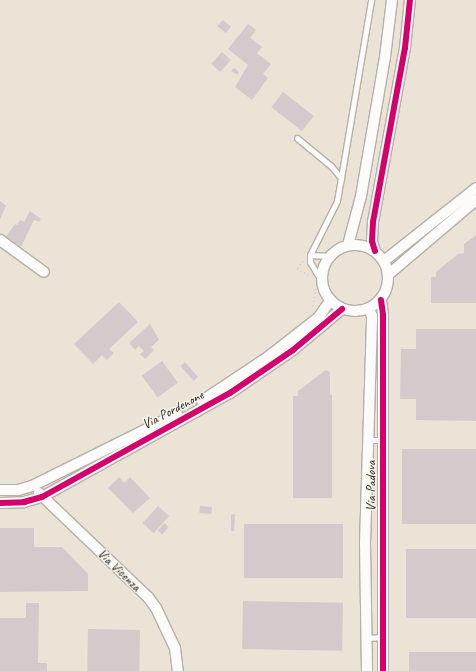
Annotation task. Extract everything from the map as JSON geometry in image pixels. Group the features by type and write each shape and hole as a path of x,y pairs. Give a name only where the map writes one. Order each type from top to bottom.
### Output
{"street":[{"path":"348,245 361,196 385,57 392,0"},
{"path":"375,251 372,241 373,222 405,48 410,0"},
{"path":"384,261 475,193"},
{"path":"389,274 475,193"},
{"path":"0,240 44,272"},
{"path":"348,245 366,246 375,251 384,261 389,274 388,284 381,300 369,309 356,311 342,309 330,301 319,283 323,268 330,256 348,245"},
{"name":"Via Padova","path":"381,300 383,315 383,671"},
{"name":"Via Pordenone","path":"0,503 24,502 42,497 168,422 212,395 268,357 318,318 330,301"},
{"name":"Via Pordenone","path":"0,490 18,490 32,486 230,393 293,350 342,309"},
{"name":"Via Padova","path":"367,671 368,440 372,352 372,316 369,309"},
{"name":"Via Vicenza","path":"32,486 148,597 164,624 175,648 178,671"}],"lane":[{"path":"319,283 310,262 310,255 337,201 372,0"},
{"path":"297,138 331,166 342,178"},
{"path":"310,255 330,256"},
{"path":"368,440 383,440"},
{"path":"367,638 383,637"}],"path":[{"path":"310,255 297,269 311,277"},
{"path":"310,310 315,300 319,283"}],"building":[{"path":"223,20 231,27 226,33 217,26"},
{"path":"248,24 256,30 250,38 262,47 257,53 271,64 263,74 268,78 252,100 235,87 248,65 228,49"},
{"path":"222,52 231,60 220,72 211,64"},
{"path":"234,68 239,72 237,75 231,71"},
{"path":"283,92 314,116 302,131 271,107"},
{"path":"0,201 6,206 0,219"},
{"path":"30,211 41,219 39,222 34,220 21,247 6,237 15,224 17,225 20,220 24,222"},
{"path":"476,235 476,303 431,303 431,277 436,277 436,272 458,254 464,253 464,244"},
{"path":"119,302 138,322 109,349 114,353 107,360 102,355 93,364 74,344"},
{"path":"150,324 159,340 151,347 154,350 145,359 140,354 144,351 139,346 135,350 129,343"},
{"path":"416,329 476,329 476,421 416,420 416,399 400,399 401,349 416,349"},
{"path":"162,361 178,383 158,398 142,376"},
{"path":"185,362 198,377 194,381 180,366"},
{"path":"326,370 330,372 330,395 332,395 332,498 293,498 293,396 298,396 298,391"},
{"path":"402,449 476,449 476,524 402,524"},
{"path":"119,477 124,483 130,477 150,498 133,513 108,488"},
{"path":"158,506 169,516 154,533 143,523"},
{"path":"200,506 212,507 211,514 199,513"},
{"path":"235,514 234,531 231,531 231,515"},
{"path":"164,523 169,527 162,535 158,531"},
{"path":"244,524 343,524 343,578 244,578"},
{"path":"0,528 34,528 34,547 62,547 88,574 88,591 0,592"},
{"path":"406,549 476,549 476,618 406,618"},
{"path":"243,601 343,603 342,651 242,649"},
{"path":"26,603 39,603 38,663 47,663 47,671 0,671 0,618 26,618"},
{"path":"88,629 140,630 139,671 87,671"},
{"path":"409,652 476,652 476,671 409,671"}],"cycle path":[{"path":"375,251 372,241 373,222 405,48 410,0"},
{"path":"381,300 383,315 383,671"},
{"path":"0,503 24,502 42,497 230,393 293,350 342,309"}]}
